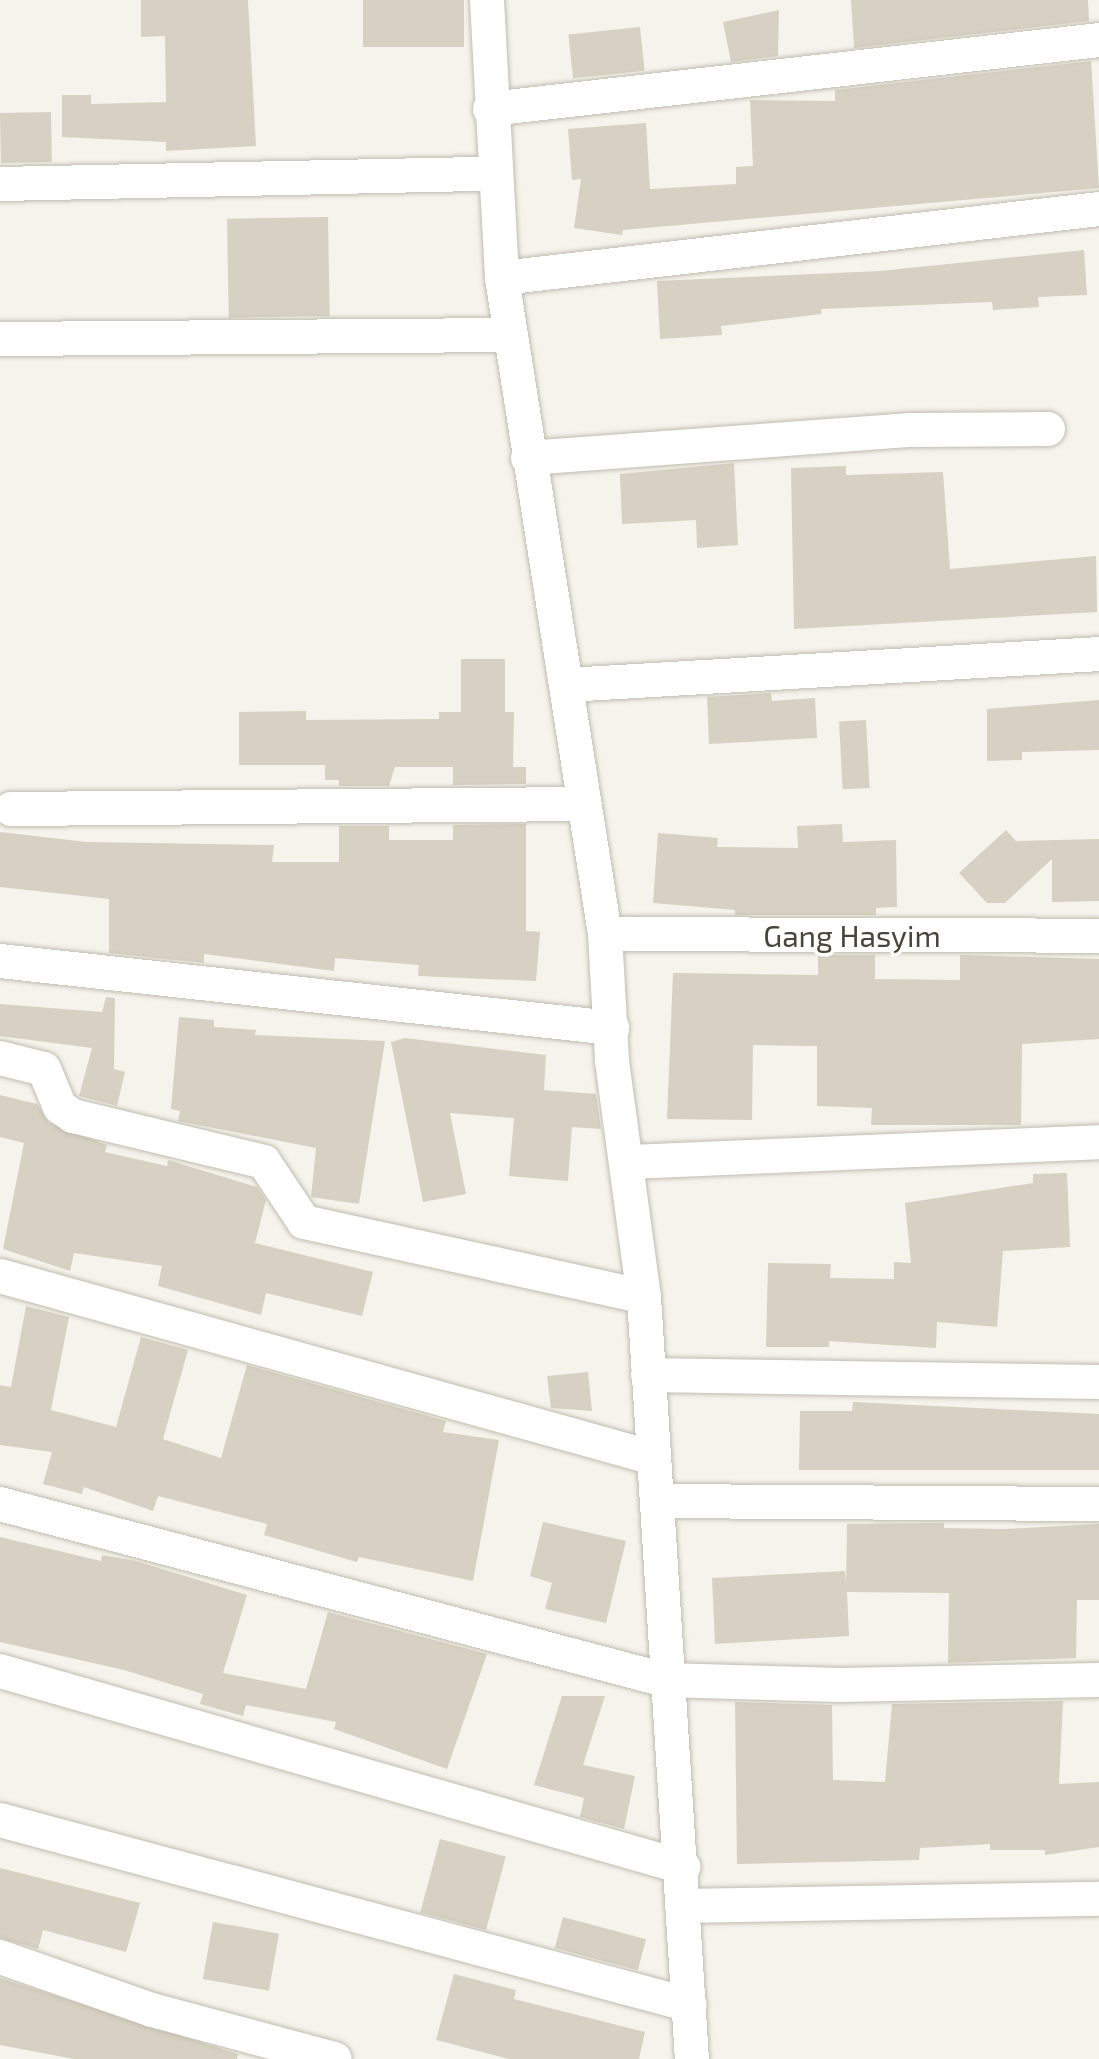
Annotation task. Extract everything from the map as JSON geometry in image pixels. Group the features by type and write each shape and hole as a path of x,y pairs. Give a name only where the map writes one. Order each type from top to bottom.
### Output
{"street":[{"path":"487,0 490,109 502,278 605,934 612,1028 644,1297 658,1501 665,1680 683,1867 692,2059"},
{"path":"490,109 1099,40"},
{"path":"0,184 494,174"},
{"path":"502,278 1099,209"},
{"path":"0,339 510,335"},
{"path":"528,458 911,430 1048,429"},
{"path":"567,685 1099,654"},
{"path":"11,809 583,804"},
{"name":"Gang Hasyim","path":"605,934 1099,936"},
{"path":"0,961 612,1028"},
{"path":"0,1058 44,1069 60,1107 73,1116 264,1162 304,1222 644,1297"},
{"path":"629,1162 1099,1142"},
{"path":"0,1276 654,1458"},
{"path":"648,1375 1099,1382"},
{"path":"658,1501 1099,1504"},
{"path":"0,1504 665,1680 840,1685 1099,1680"},
{"path":"0,1671 683,1867"},
{"path":"0,1820 690,2005"},
{"path":"685,1906 1099,1899"},
{"path":"0,1957 152,2010 335,2059"}],"building":[{"path":"141,0 248,0 256,146 166,151 166,142 62,137 62,95 91,95 91,104 166,102 165,36 141,37"},
{"path":"363,0 464,0 464,47 363,47"},
{"path":"851,0 1088,0 1089,21 854,48"},
{"path":"779,10 778,56 731,62 723,22"},
{"path":"640,27 645,71 573,78 568,35"},
{"path":"1091,61 1099,188 623,230 622,235 574,228 581,179 572,180 568,129 646,123 650,189 736,184 736,167 753,166 750,100 835,101 835,90"},
{"path":"51,112 52,162 1,163 0,113"},
{"path":"328,217 330,316 229,318 227,219"},
{"path":"1084,250 1087,295 1038,297 1039,307 993,310 992,302 821,309 822,314 721,326 722,335 660,339 657,281 880,271"},
{"path":"734,463 738,545 697,548 696,520 622,524 620,474"},
{"path":"846,466 846,475 943,472 950,569 1096,556 1097,612 794,629 791,468"},
{"path":"461,659 505,659 505,712 514,712 513,767 526,767 526,784 453,785 453,767 395,767 389,786 339,786 339,780 325,780 325,765 239,765 239,712 306,711 306,720 439,719 439,712 461,712"},
{"path":"771,693 772,701 815,698 817,738 709,744 707,697"},
{"path":"1099,700 1099,750 1022,752 1022,760 987,761 987,709"},
{"path":"866,720 870,788 843,789 839,721"},
{"path":"526,824 526,931 540,932 536,981 418,976 419,965 335,958 334,971 204,954 204,963 109,953 109,899 0,887 0,832 87,842 274,845 272,862 339,862 339,826 389,826 389,840 453,840 453,825"},
{"path":"842,824 843,842 896,840 897,907 876,908 876,915 735,915 735,910 653,903 658,833 718,838 717,847 798,848 797,826"},
{"path":"1006,830 1016,841 1099,839 1099,901 1052,902 1052,859 1005,903 987,903 959,873"},
{"path":"818,955 875,955 875,979 960,980 960,955 1099,959 1099,1039 1022,1044 1021,1125 871,1125 872,1108 817,1106 817,1046 753,1045 752,1120 667,1119 673,973 818,975"},
{"path":"106,997 115,998 114,1069 125,1072 117,1106 79,1096 92,1048 0,1036 0,1004 102,1012"},
{"path":"179,1017 214,1020 214,1027 256,1030 255,1035 385,1041 359,1204 311,1197 316,1148 178,1121 180,1111 171,1109"},
{"path":"405,1038 546,1055 544,1090 596,1094 601,1129 572,1127 568,1181 509,1176 514,1118 450,1113 466,1194 423,1202 391,1042"},
{"path":"0,1095 37,1104 49,1123 107,1145 105,1152 167,1166 168,1160 257,1187 266,1200 255,1243 373,1272 362,1316 266,1293 261,1315 158,1286 162,1266 74,1253 70,1271 3,1249 24,1143 0,1137"},
{"path":"1067,1173 1070,1247 1003,1251 997,1327 937,1322 936,1348 829,1341 829,1347 766,1347 768,1263 831,1264 830,1278 894,1279 894,1262 911,1263 905,1203 1033,1183 1033,1174"},
{"path":"26,1306 69,1317 51,1410 116,1427 141,1337 188,1350 163,1439 221,1458 247,1365 446,1421 443,1432 499,1440 473,1581 359,1557 357,1562 264,1535 267,1524 158,1496 153,1511 84,1487 82,1494 43,1484 52,1452 0,1445 0,1385 11,1387"},
{"path":"588,1372 592,1411 551,1408 547,1376"},
{"path":"853,1402 1099,1414 1099,1470 799,1470 800,1411 852,1411"},
{"path":"543,1522 626,1541 606,1623 545,1609 552,1583 530,1576"},
{"path":"944,1523 944,1528 1005,1529 1099,1524 1099,1600 1077,1600 1076,1658 948,1663 949,1593 847,1592 849,1636 715,1644 712,1578 845,1571 846,1584 847,1524"},
{"path":"0,1537 101,1561 102,1555 136,1561 247,1595 223,1673 306,1689 328,1612 487,1654 447,1769 334,1729 336,1722 246,1705 243,1716 200,1704 203,1694 124,1670 0,1642"},
{"path":"562,1696 605,1696 583,1765 635,1776 624,1829 580,1817 584,1798 534,1785"},
{"path":"1063,1701 1059,1784 1099,1782 1099,1847 1045,1855 1045,1850 990,1850 990,1844 920,1848 919,1860 737,1864 735,1702 832,1705 833,1780 885,1782 892,1704"},
{"path":"440,1839 506,1857 486,1930 420,1912"},
{"path":"0,1868 140,1903 126,1952 43,1930 38,1949 0,1938"},
{"path":"563,1917 646,1939 638,1970 555,1948"},
{"path":"213,1922 279,1934 269,1991 203,1979"},
{"path":"454,1974 516,1990 514,1999 645,2032 639,2059 509,2059 436,2040"},
{"path":"0,1978 238,2054 237,2059 74,2059 0,2045"}]}
